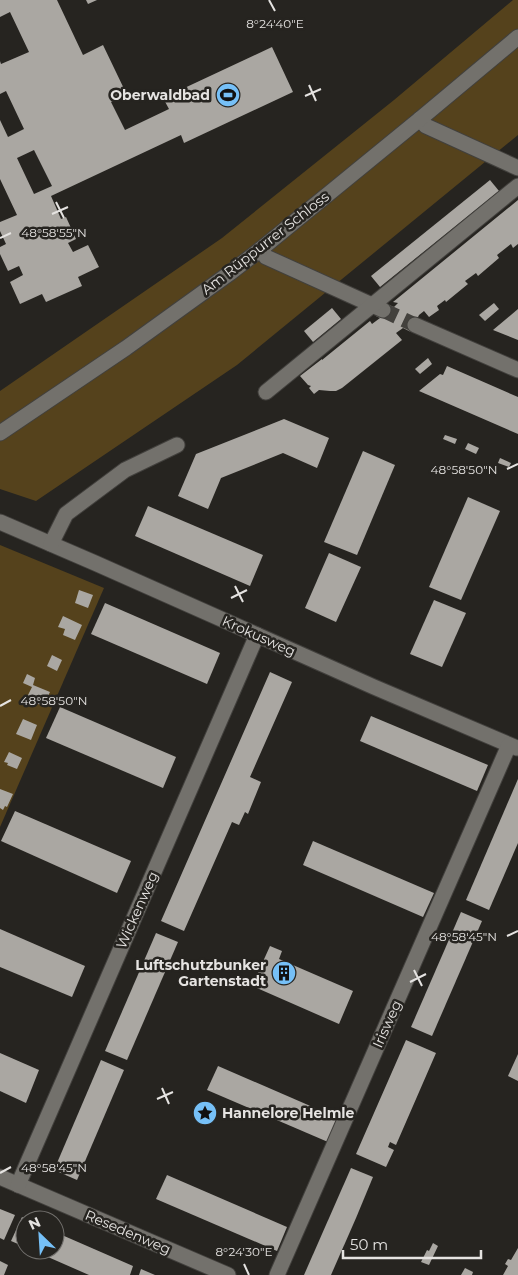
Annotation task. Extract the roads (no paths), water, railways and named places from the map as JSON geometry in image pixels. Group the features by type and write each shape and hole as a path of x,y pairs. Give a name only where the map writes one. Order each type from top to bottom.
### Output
{"street":[{"name":"Am Rüppurrer Schloss","path":"0,433 126,348 230,273 518,37"},
{"path":"420,119 426,126 518,168"},
{"path":"266,392 377,308 518,186"},
{"path":"261,249 266,257 377,308"},
{"path":"415,325 518,370"},
{"path":"51,544 66,514 125,470 177,445"},
{"name":"Krokusweg","path":"0,522 513,747"},
{"name":"Wickenweg","path":"18,1184 257,635"},
{"name":"Irisweg","path":"277,1275 513,747"},
{"name":"Resedenweg","path":"0,1177 228,1275"}],"tunnel":[{"path":"383,310 415,325"}],"place":[{"name":"Oberwaldbad","path":"228,95"},
{"name":"Luftschutzbunker Gartenstadt","path":"284,973"},
{"name":"Hannelore Helmle","path":"205,1113"}]}
